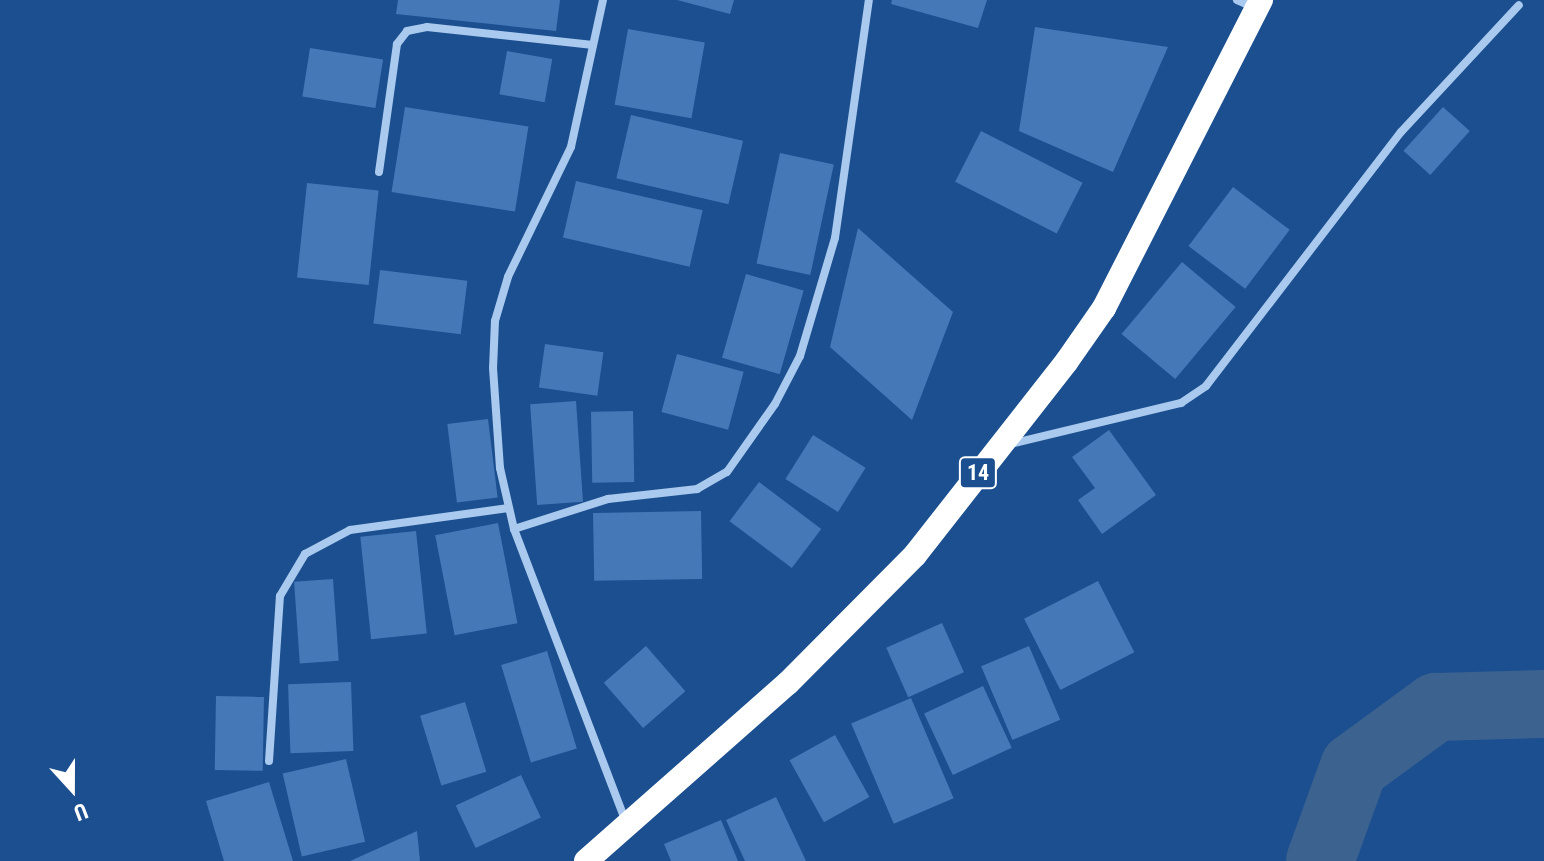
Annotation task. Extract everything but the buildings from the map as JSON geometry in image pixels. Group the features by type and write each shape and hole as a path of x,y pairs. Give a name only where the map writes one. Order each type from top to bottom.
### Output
{"highway":[{"name":"14","path":"586,861 788,683 915,555 1104,308 1252,3"}],"street":[{"path":"603,0 567,158 532,221 495,321 496,411 508,508 514,529 628,826"},
{"path":"514,529 608,499 697,489 727,472 775,404 800,356 835,238 869,0"},
{"path":"997,448 1181,403 1206,386 1401,132 1519,5"},
{"path":"379,172 397,44 407,31 427,27 593,45"},
{"path":"269,761 280,596 305,554 350,530 508,508"}],"waterway":[{"path":"1320,861 1354,767 1436,707 1544,704"}]}
